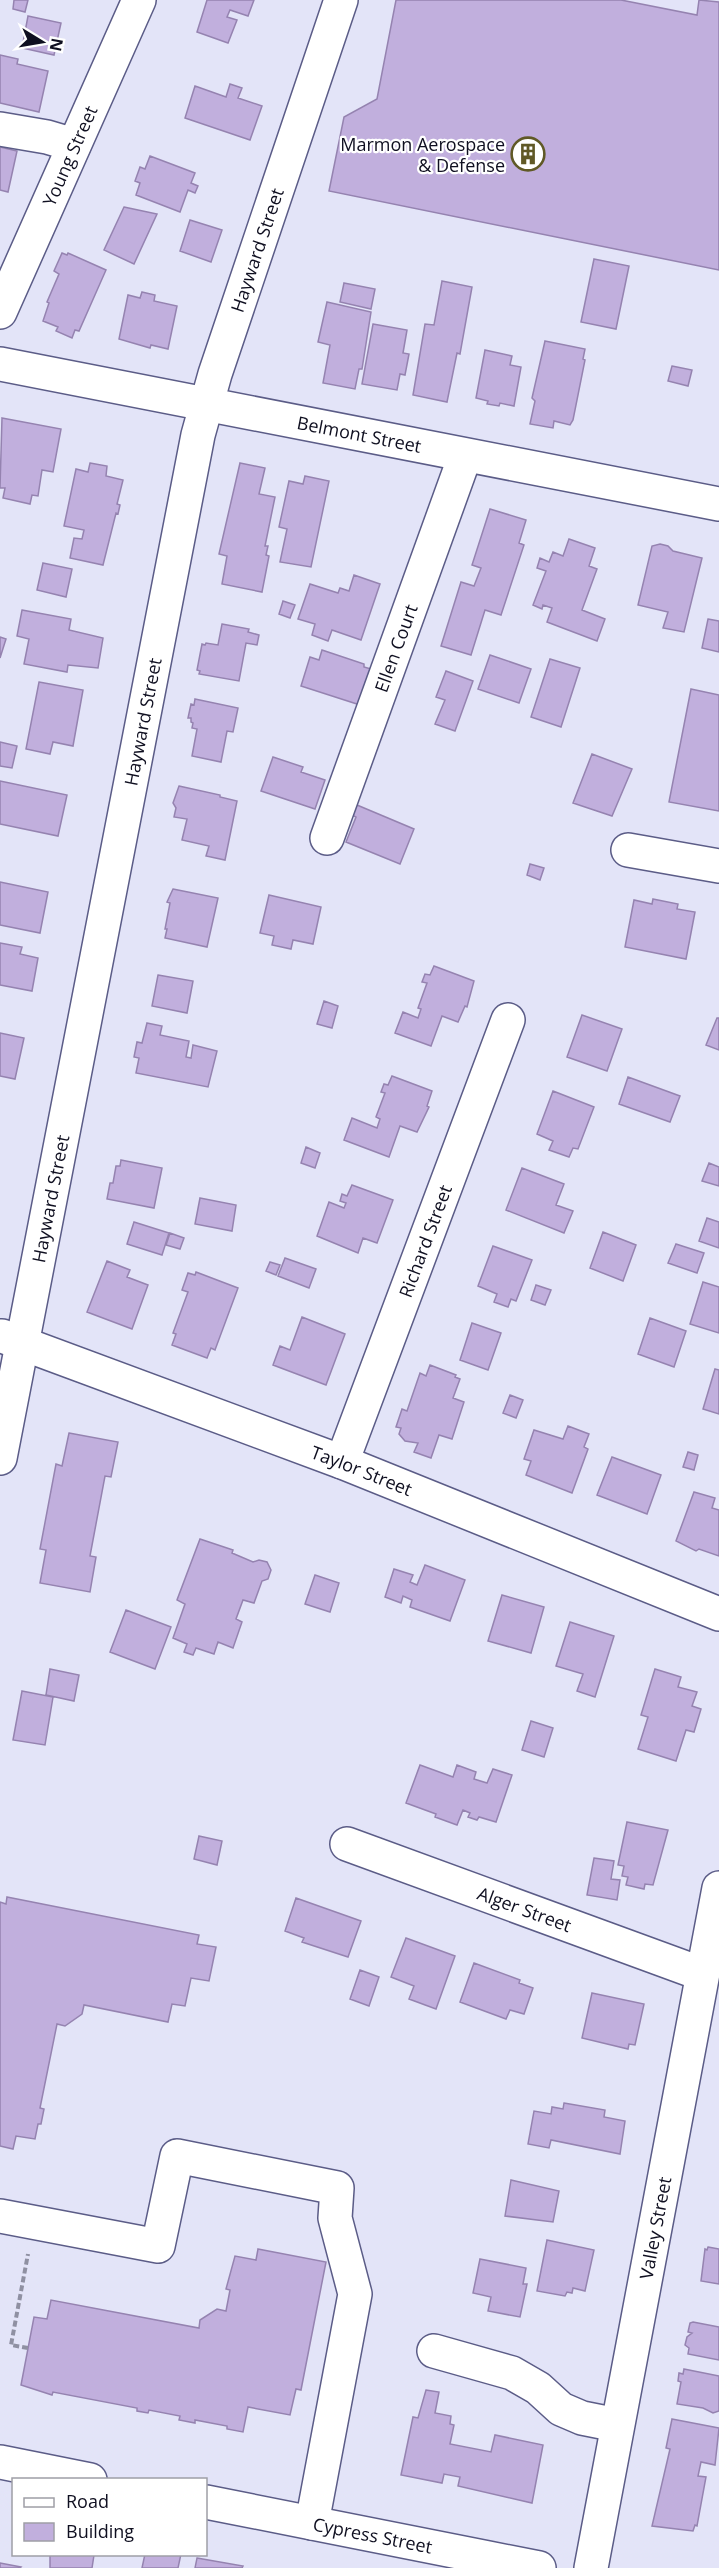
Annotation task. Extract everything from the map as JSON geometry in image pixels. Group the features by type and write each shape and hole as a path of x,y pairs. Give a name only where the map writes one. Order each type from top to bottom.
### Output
{"street":[{"name":"Young Street","path":"0,312 139,0"},
{"name":"Hayward Street","path":"0,1458 10,1339 206,405 258,242 341,0"},
{"path":"0,129 47,137 74,145"},
{"name":"Belmont Street","path":"0,364 719,504"},
{"name":"Ellen Court","path":"327,838 465,456"},
{"path":"628,850 719,866"},
{"name":"Richard Street","path":"342,1462 508,1020"},
{"name":"Taylor Street","path":"10,1339 342,1462 719,1614"},
{"name":"Alger Street","path":"347,1844 702,1974"},
{"name":"Valley Street","path":"591,2568 719,1888"},
{"path":"0,2216 158,2246 177,2156 337,2188 335,2218 355,2294 312,2523"},
{"path":"434,2351 512,2373 538,2388 561,2409 582,2418 617,2425"},
{"path":"0,2462 80,2478"},
{"name":"Cypress Street","path":"207,2502 539,2568"}],"path":[{"path":"28,2348 11,2345 30,2245"}],"building":[{"path":"14,0 28,0 25,12 13,9"},
{"path":"207,0 254,0 248,16 230,10 227,17 237,20 228,43 197,32"},
{"name":"Marmon Aerospace & Defense","path":"396,0 621,0 697,15 699,0 719,2 719,270 329,191 344,117 377,99"},
{"path":"28,16 61,23 54,55 22,48"},
{"path":"0,55 18,59 17,64 48,71 39,112 0,103"},
{"path":"230,84 242,88 238,98 262,106 250,140 185,118 195,86 226,97"},
{"path":"0,147 17,151 8,192 0,190"},
{"path":"150,156 195,173 191,183 198,186 195,193 188,190 180,212 136,195 140,183 135,181 140,167 145,169"},
{"path":"124,207 157,214 134,264 104,250"},
{"path":"190,220 222,230 211,262 180,251"},
{"path":"62,253 67,255 68,253 106,270 79,331 75,330 72,338 56,331 58,327 43,321 49,303 47,302 59,274 54,271"},
{"path":"594,259 629,266 616,329 581,322"},
{"path":"442,281 472,287 460,354 457,353 447,402 413,395 425,324 434,325"},
{"path":"344,283 375,289 371,309 340,302"},
{"path":"142,292 155,295 154,301 177,306 168,349 151,345 150,348 119,339 128,295 140,298"},
{"path":"327,302 371,312 362,369 359,369 355,389 323,383 330,345 318,342"},
{"path":"373,324 407,330 403,353 409,354 405,375 400,374 397,390 362,384"},
{"path":"545,341 585,349 583,359 585,360 570,425 554,421 553,428 530,424 535,401 532,398"},
{"path":"485,350 512,356 510,365 521,367 514,406 500,403 499,406 487,404 488,401 476,398"},
{"path":"672,366 692,370 688,386 668,381"},
{"path":"2,418 61,429 53,472 42,470 38,496 32,495 30,504 3,498 5,488 0,488"},
{"path":"90,463 107,466 106,476 123,480 117,504 120,505 118,514 116,513 103,565 70,558 74,538 82,539 84,530 64,526 76,469 88,472"},
{"path":"240,463 265,468 259,494 275,497 265,546 268,546 266,555 269,556 262,592 222,584 227,556 219,554"},
{"path":"305,476 329,481 311,567 280,562 287,529 279,527 289,481 303,484"},
{"path":"490,509 526,520 519,543 524,545 501,615 485,610 471,655 441,646 461,582 474,586 481,568 472,565"},
{"path":"569,539 595,548 589,566 597,569 582,610 605,619 597,641 547,622 552,608 543,605 542,609 533,605 546,571 537,568 540,558 549,562 553,552 563,556"},
{"path":"660,544 668,546 673,551 702,558 684,632 663,628 668,612 638,605 652,546"},
{"path":"43,563 72,569 66,597 37,590"},
{"path":"354,575 380,584 361,640 332,630 328,641 312,635 315,624 298,619 310,584 338,593 340,588 349,591"},
{"path":"283,601 295,605 290,618 279,614"},
{"path":"22,610 71,619 69,630 103,638 98,668 68,665 67,672 24,664 29,639 17,636"},
{"path":"708,619 719,621 719,652 702,648"},
{"path":"222,624 249,629 248,632 259,635 257,645 246,643 239,681 199,674 200,671 197,670 202,644 218,645"},
{"path":"0,637 6,639 0,658"},
{"path":"322,650 364,664 364,667 371,669 360,705 301,686 310,657 319,660"},
{"path":"490,655 531,669 519,703 478,689"},
{"path":"550,659 580,668 561,727 531,717"},
{"path":"446,671 473,681 455,731 435,724 445,700 436,697"},
{"path":"39,682 83,690 73,746 53,742 50,754 26,749"},
{"path":"691,689 719,695 719,811 669,802"},
{"path":"195,699 238,708 233,732 227,731 221,762 192,756 197,729 192,728 191,718 188,718 191,704 194,705"},
{"path":"0,742 17,746 12,768 0,766"},
{"path":"592,754 632,769 612,816 573,803"},
{"path":"273,757 303,767 301,772 325,780 315,809 261,791"},
{"path":"0,781 67,795 58,836 0,824"},
{"path":"179,786 237,801 225,860 206,856 209,846 182,840 187,819 174,817 176,808 173,803"},
{"path":"357,805 414,829 400,864 346,842 356,817 352,815"},
{"path":"530,864 544,868 540,880 527,875"},
{"path":"0,882 48,892 40,933 0,925"},
{"path":"173,889 218,898 207,947 165,938 170,903 167,902"},
{"path":"269,895 321,907 313,944 293,940 291,949 272,945 274,936 260,933"},
{"path":"653,899 678,904 677,909 695,912 686,959 625,947 634,900 652,904"},
{"path":"0,943 22,947 20,954 38,958 32,991 0,985"},
{"path":"434,966 474,981 467,1007 465,1006 458,1022 442,1016 431,1046 395,1033 403,1012 418,1018 421,1009 418,1008 427,983 422,982 425,974 430,975"},
{"path":"158,975 193,981 187,1013 152,1006"},
{"path":"324,1001 338,1006 332,1028 317,1024"},
{"path":"582,1015 622,1029 607,1071 567,1057"},
{"path":"717,1018 719,1018 719,1050 706,1045"},
{"path":"147,1023 162,1026 160,1035 189,1041 186,1057 191,1058 193,1045 217,1051 208,1087 136,1073 139,1058 134,1057 137,1042 142,1043"},
{"path":"0,1033 24,1038 15,1079 0,1076"},
{"path":"392,1076 432,1091 427,1106 429,1107 417,1132 400,1126 389,1157 344,1140 352,1118 377,1128 380,1119 376,1117 385,1093 381,1092 384,1084 388,1085"},
{"path":"628,1077 680,1096 670,1122 619,1104"},
{"path":"553,1091 594,1107 578,1149 573,1148 569,1157 549,1150 553,1141 537,1134"},
{"path":"306,1147 320,1153 315,1168 301,1163"},
{"path":"121,1160 162,1168 154,1208 107,1199 116,1166 120,1166"},
{"path":"709,1163 719,1167 719,1186 702,1181"},
{"path":"522,1168 564,1184 556,1205 573,1211 564,1233 506,1210"},
{"path":"352,1185 393,1200 377,1243 363,1238 358,1253 317,1236 329,1202 344,1208 346,1203 340,1201 342,1194 347,1196"},
{"path":"200,1198 236,1205 232,1231 195,1224"},
{"path":"707,1218 719,1222 719,1248 699,1241"},
{"path":"134,1222 169,1233 162,1255 127,1244"},
{"path":"603,1232 636,1245 623,1281 590,1268"},
{"path":"170,1233 184,1238 180,1249 166,1245"},
{"path":"676,1244 704,1253 697,1273 668,1263"},
{"path":"493,1246 532,1260 516,1301 511,1299 508,1307 494,1302 497,1294 478,1286"},
{"path":"285,1258 316,1269 309,1288 278,1276"},
{"path":"107,1261 130,1270 127,1277 148,1285 132,1329 87,1312"},
{"path":"270,1262 280,1265 276,1275 266,1271"},
{"path":"196,1272 238,1288 215,1350 211,1348 207,1358 172,1345 176,1334 173,1333 188,1292 182,1290 188,1273 195,1275"},
{"path":"703,1282 719,1287 719,1333 690,1324"},
{"path":"536,1285 551,1290 545,1305 531,1300"},
{"path":"302,1317 345,1334 326,1385 273,1365 280,1346 290,1350"},
{"path":"650,1318 686,1331 674,1367 638,1354"},
{"path":"472,1323 501,1333 488,1370 460,1360"},
{"path":"430,1365 456,1375 455,1377 460,1379 453,1398 464,1402 452,1439 439,1435 431,1458 414,1452 418,1443 405,1441 399,1434 401,1428 396,1427 402,1409 407,1411 420,1373 426,1376"},
{"path":"715,1369 719,1370 719,1414 703,1409"},
{"path":"510,1395 523,1400 516,1418 503,1413"},
{"path":"568,1426 589,1434 584,1447 588,1449 572,1493 526,1475 531,1461 524,1459 534,1430 563,1439"},
{"path":"69,1433 118,1442 111,1477 105,1476 90,1556 96,1557 90,1592 40,1583 46,1550 40,1549 56,1464 62,1466"},
{"path":"688,1452 698,1455 694,1470 683,1467"},
{"path":"612,1457 661,1475 647,1514 597,1495"},
{"path":"694,1492 715,1498 712,1508 719,1510 719,1556 699,1549 696,1551 676,1541"},
{"path":"200,1539 233,1550 232,1553 253,1562 259,1560 267,1562 271,1570 268,1579 262,1581 254,1603 243,1600 236,1619 242,1622 233,1648 218,1642 214,1654 196,1648 193,1655 184,1652 187,1644 173,1638 185,1604 177,1600"},
{"path":"425,1565 465,1580 450,1621 410,1607 412,1600 403,1596 401,1603 385,1597 394,1569 413,1575 410,1582 417,1585"},
{"path":"315,1575 339,1583 330,1612 305,1604"},
{"path":"502,1595 544,1607 531,1653 488,1641"},
{"path":"126,1610 171,1627 155,1669 110,1652"},
{"path":"570,1622 614,1636 595,1697 577,1691 583,1674 556,1666"},
{"path":"50,1669 79,1675 74,1701 46,1695"},
{"path":"655,1669 681,1677 678,1687 697,1692 692,1706 701,1709 694,1732 686,1730 676,1761 638,1749 648,1717 641,1715"},
{"path":"22,1691 53,1697 45,1745 13,1740"},
{"path":"531,1721 553,1728 544,1757 522,1750"},
{"path":"420,1765 453,1777 457,1765 476,1772 474,1779 487,1783 493,1769 512,1775 496,1822 479,1817 477,1820 468,1817 470,1813 463,1810 457,1825 406,1803"},
{"path":"627,1822 668,1830 653,1885 645,1884 644,1889 626,1885 628,1877 622,1876 624,1866 618,1865"},
{"path":"199,1836 222,1841 217,1865 194,1859"},
{"path":"594,1858 614,1861 611,1879 620,1880 617,1900 587,1895"},
{"path":"7,1897 199,1935 197,1944 216,1947 209,1981 191,1978 185,2006 172,2004 168,2022 84,2005 82,2014 65,2026 57,2024 40,2108 44,2109 41,2124 38,2124 35,2139 16,2136 13,2149 0,2146 0,1902 6,1904"},
{"path":"296,1898 361,1921 348,1957 302,1942 304,1938 285,1931"},
{"path":"406,1938 455,1956 436,2009 409,1999 414,1986 391,1977"},
{"path":"474,1963 520,1980 519,1983 533,1988 524,2014 510,2010 506,2019 460,2002"},
{"path":"360,1970 379,1977 369,2006 350,1999"},
{"path":"592,1993 644,2004 635,2045 629,2044 628,2049 582,2038"},
{"path":"564,2103 605,2110 604,2117 625,2121 620,2154 551,2140 549,2148 528,2144 534,2111 551,2114 552,2107 563,2109"},
{"path":"511,2180 559,2191 553,2222 505,2216"},
{"path":"547,2240 594,2250 585,2291 573,2288 572,2293 567,2292 565,2296 537,2291"},
{"path":"708,2247 719,2249 719,2284 701,2281 705,2249 707,2250"},
{"path":"258,2249 326,2262 301,2390 296,2389 290,2415 248,2407 243,2432 227,2429 227,2426 195,2420 195,2423 179,2420 180,2416 149,2410 148,2413 137,2411 137,2408 53,2392 52,2395 21,2385 34,2317 47,2319 51,2300 199,2328 200,2320 217,2309 226,2311 230,2290 226,2289 235,2256 256,2260"},
{"path":"480,2259 526,2268 523,2284 527,2284 520,2317 488,2311 491,2297 473,2293"},
{"path":"690,2323 719,2327 719,2360 688,2354 689,2348 685,2345 687,2337 692,2333 688,2332"},
{"path":"684,2369 719,2376 719,2411 713,2413 703,2408 677,2404 681,2382 678,2381 679,2373 683,2374"},
{"path":"426,2390 439,2392 435,2413 451,2416 450,2424 454,2425 450,2444 491,2452 495,2435 543,2445 532,2503 458,2486 460,2477 444,2474 442,2483 401,2475 413,2417 418,2418"},
{"path":"672,2419 719,2428 715,2465 701,2462 698,2476 706,2477 697,2526 695,2525 693,2531 652,2526 670,2449 666,2448"},
{"path":"50,2556 94,2556 92,2568 50,2568"},
{"path":"145,2556 181,2556 178,2568 142,2568"},
{"path":"197,2558 243,2566 242,2568 195,2568"},
{"path":"0,2563 21,2567 0,2568"}],"place":[{"name":"Marmon Aerospace & Defense","path":"528,154"}]}
